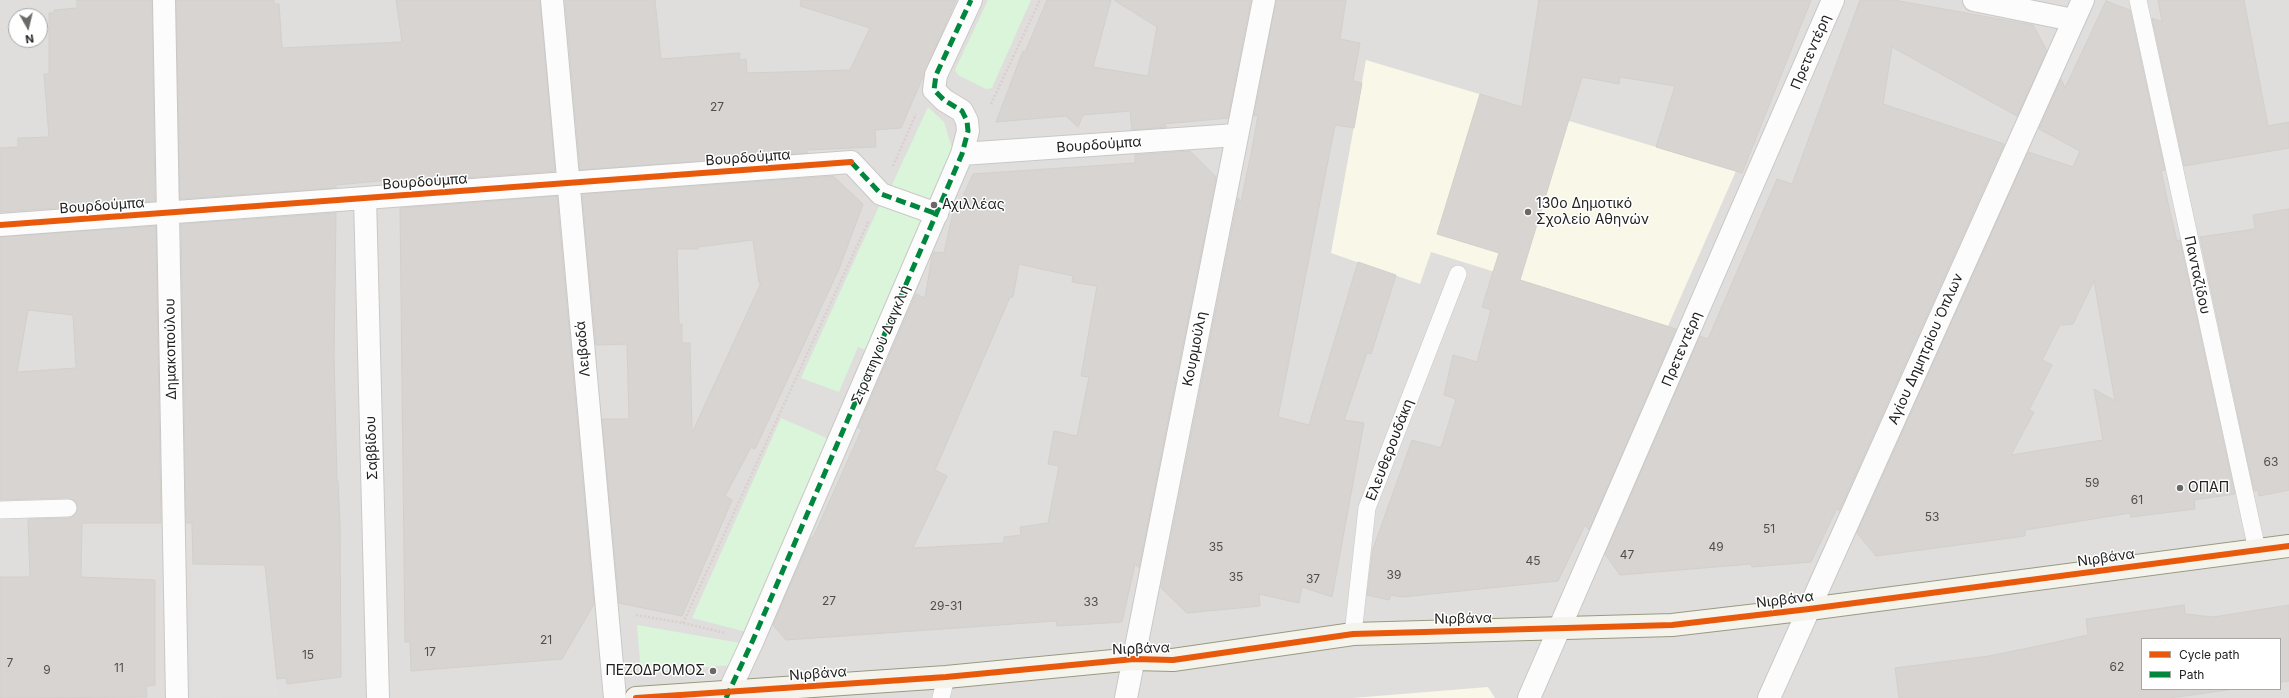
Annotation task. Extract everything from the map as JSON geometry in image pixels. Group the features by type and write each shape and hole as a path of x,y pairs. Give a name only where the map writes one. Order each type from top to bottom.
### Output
{"street":[{"name":"Δημακοπούλου","path":"164,0 177,698"},
{"name":"Λειβαδά","path":"552,0 615,698"},
{"path":"968,131 967,121 962,112 944,100 934,90 936,75 971,0"},
{"name":"Κουρμούλη","path":"1126,698 1236,135 1264,0"},
{"name":"Πρετεντέρη","path":"1528,698 1560,629 1833,0"},
{"path":"1974,0 2073,20"},
{"name":"Αγίου Δημητρίου Όπλων","path":"1769,698 2083,0"},
{"name":"Στρατηγού Δαγκλή","path":"727,695 753,640 938,214 962,154 968,131"},
{"name":"Βουρδούμπα","path":"962,154 1236,135"},
{"name":"Βουρδούμπα","path":"0,225 851,162 881,194"},
{"path":"881,194 938,214"},
{"name":"Σαββίδου","path":"365,198 378,698"},
{"name":"Νιρβάνα","path":"636,698 944,688 1134,659 1173,660 1353,634 1672,625 1810,609 2289,546"}],"lane":[{"name":"Πανταζίδου","path":"2138,0 2256,550"},
{"name":"Ελευθερουδάκη","path":"1353,634 1368,508 1458,274"},
{"path":"0,510 68,508"}],"path":[{"path":"968,131 994,101 1040,0"},
{"path":"683,623 881,194 920,106 934,90"},
{"path":"606,610 683,623 753,640"}],"shaded area":[{"path":"0,0 2289,0 2289,698 0,698"},
{"name":"130ο Δημοτικό Σχολείο Αθηνών","path":"1366,60 1736,171 1668,326 1431,252 1420,284 1331,253"},
{"path":"193,564 265,565 279,697 193,698"},
{"path":"1488,687 1495,698 1353,698"}],"green space":[{"path":"988,0 1031,0 992,88 986,89 958,75 955,70"},
{"path":"928,107 944,122 952,148 931,205 890,189"},
{"path":"880,204 927,221 869,351 858,347 839,392 801,378"},
{"path":"781,418 831,440 747,632 692,618"},
{"path":"637,625 740,643 731,665 641,673"}],"building":[{"path":"77,0 152,0 155,201 0,212 0,148 18,147 18,138 49,137 44,74 49,74 49,13 54,13 54,10 77,8"},
{"path":"176,0 274,0 274,4 279,4 282,48 402,42 396,0 540,0 555,171 400,183 400,179 336,185 336,188 180,199"},
{"path":"565,0 655,0 661,59 740,53 739,60 746,59 747,73 850,70 870,28 800,6 801,0 956,0 901,128 875,130 876,147 806,150 808,153 580,170"},
{"path":"1047,0 1111,0 1093,67 1148,76 1157,27 1114,0 1251,0 1228,118 1163,124 1167,127 1132,130 1130,111 1083,115 1078,127 1066,116 996,122 1023,51 1025,52"},
{"path":"1276,0 1346,0 1340,39 1360,43 1353,81 1362,83 1354,128 1335,125 1278,417 1309,425 1358,262 1396,275 1371,354 1367,353 1344,420 1364,423 1332,597 1302,587 1299,603 1259,594 1260,606 1187,613 1161,588 1238,198 1241,202 1252,149 1258,115 1254,116"},
{"path":"1539,0 1811,0 1742,173 1656,147 1675,86 1620,77 1619,84 1582,77 1520,280 1676,329 1589,530 1585,525 1558,581 1402,597 1391,595 1389,600 1367,595 1373,549 1412,440 1441,448 1456,399 1444,395 1453,355 1477,362 1491,310 1482,307 1499,253 1437,234 1480,94 1522,107"},
{"path":"1860,0 1894,0 2033,25 2047,51 2017,116 1892,47 1883,104 2004,144 1839,511 1837,508 1811,562 1752,567 1751,564 1620,575 1605,554 1700,336 1708,339 1777,179 1792,184"},
{"path":"2158,0 2244,0 2268,126 2289,122 2289,148 2184,166 2152,18 2162,22"},
{"path":"2106,1 2130,10 2165,170 2161,171 2177,241 2180,240 2235,494 2194,500 2195,509 2131,517 2130,513 2025,530 2025,536 1876,556 1857,533 2028,152 2073,167 2080,151 2039,129 2061,79 2065,88","holes":["2094,281 2115,401 2094,389 2103,440 2011,455 2034,412 2029,410 2052,365 2042,360 2060,325 2073,324"]},
{"path":"1190,151 1216,177 1139,568 1135,564 1122,622 1057,626 1056,621 786,640 773,625 811,537 813,538 862,429 858,428 916,294 925,298 932,256 934,252 944,253 953,212 960,203 973,174 1135,163 1135,155","holes":["1019,264 1073,276 1072,282 1097,286 1081,376 1089,377 1077,436 1054,431 1048,464 1059,466 1048,523 1020,527 1021,535 1004,537 1004,543 913,548 947,476 935,470 1010,297 1013,297"]},
{"path":"833,176 863,204 839,269 755,449 751,447 725,496 732,500 682,616 619,603 602,419 629,419 627,344 596,345 582,194","holes":["753,240 759,283 761,283 692,433 690,343 682,343 682,324 679,325 677,249 698,249 698,247"]},
{"path":"557,196 594,604 562,659 411,671 410,642 405,642 400,208"},
{"path":"2289,209 2289,490 2259,496 2258,490 2254,491 2200,237 2255,229 2253,215"},
{"path":"336,213 334,356 337,481 340,523 341,677 287,684 286,678 277,679 265,565 193,564 192,523 186,523 181,224"},
{"path":"156,226 161,523 82,523 81,577 155,580 155,685 146,686 147,697 0,698 0,577 30,577 28,519 69,518 74,516 78,508 76,502 68,498 0,500 0,237","holes":["28,310 73,315 76,368 17,372"]},
{"path":"2184,605 2185,614 2213,617 2289,605 2289,681 2281,682 2281,638 2141,638 2141,690 2227,690 2170,698 1899,698 1895,668 1989,656 2088,635 2086,619"}],"marked path":[{"path":"726,698 753,640 962,154 968,131 967,121 962,111 944,100 934,90 936,75 971,0"},
{"path":"851,162 881,194 937,214"}],"cycle path":[{"path":"0,225 851,162"},
{"path":"636,698 946,677 1134,659 1173,660 1353,634 1672,625 1809,609 2289,546"}],"place":[{"name":"Αχιλλέας","path":"934,205"},
{"name":"130ο Δημοτικό Σχολείο Αθηνών","path":"1528,212"},
{"name":"ΟΠΑΠ","path":"2180,488"},
{"name":"ΠΕΖΟΔΡΟΜΟΣ","path":"713,671"}]}
